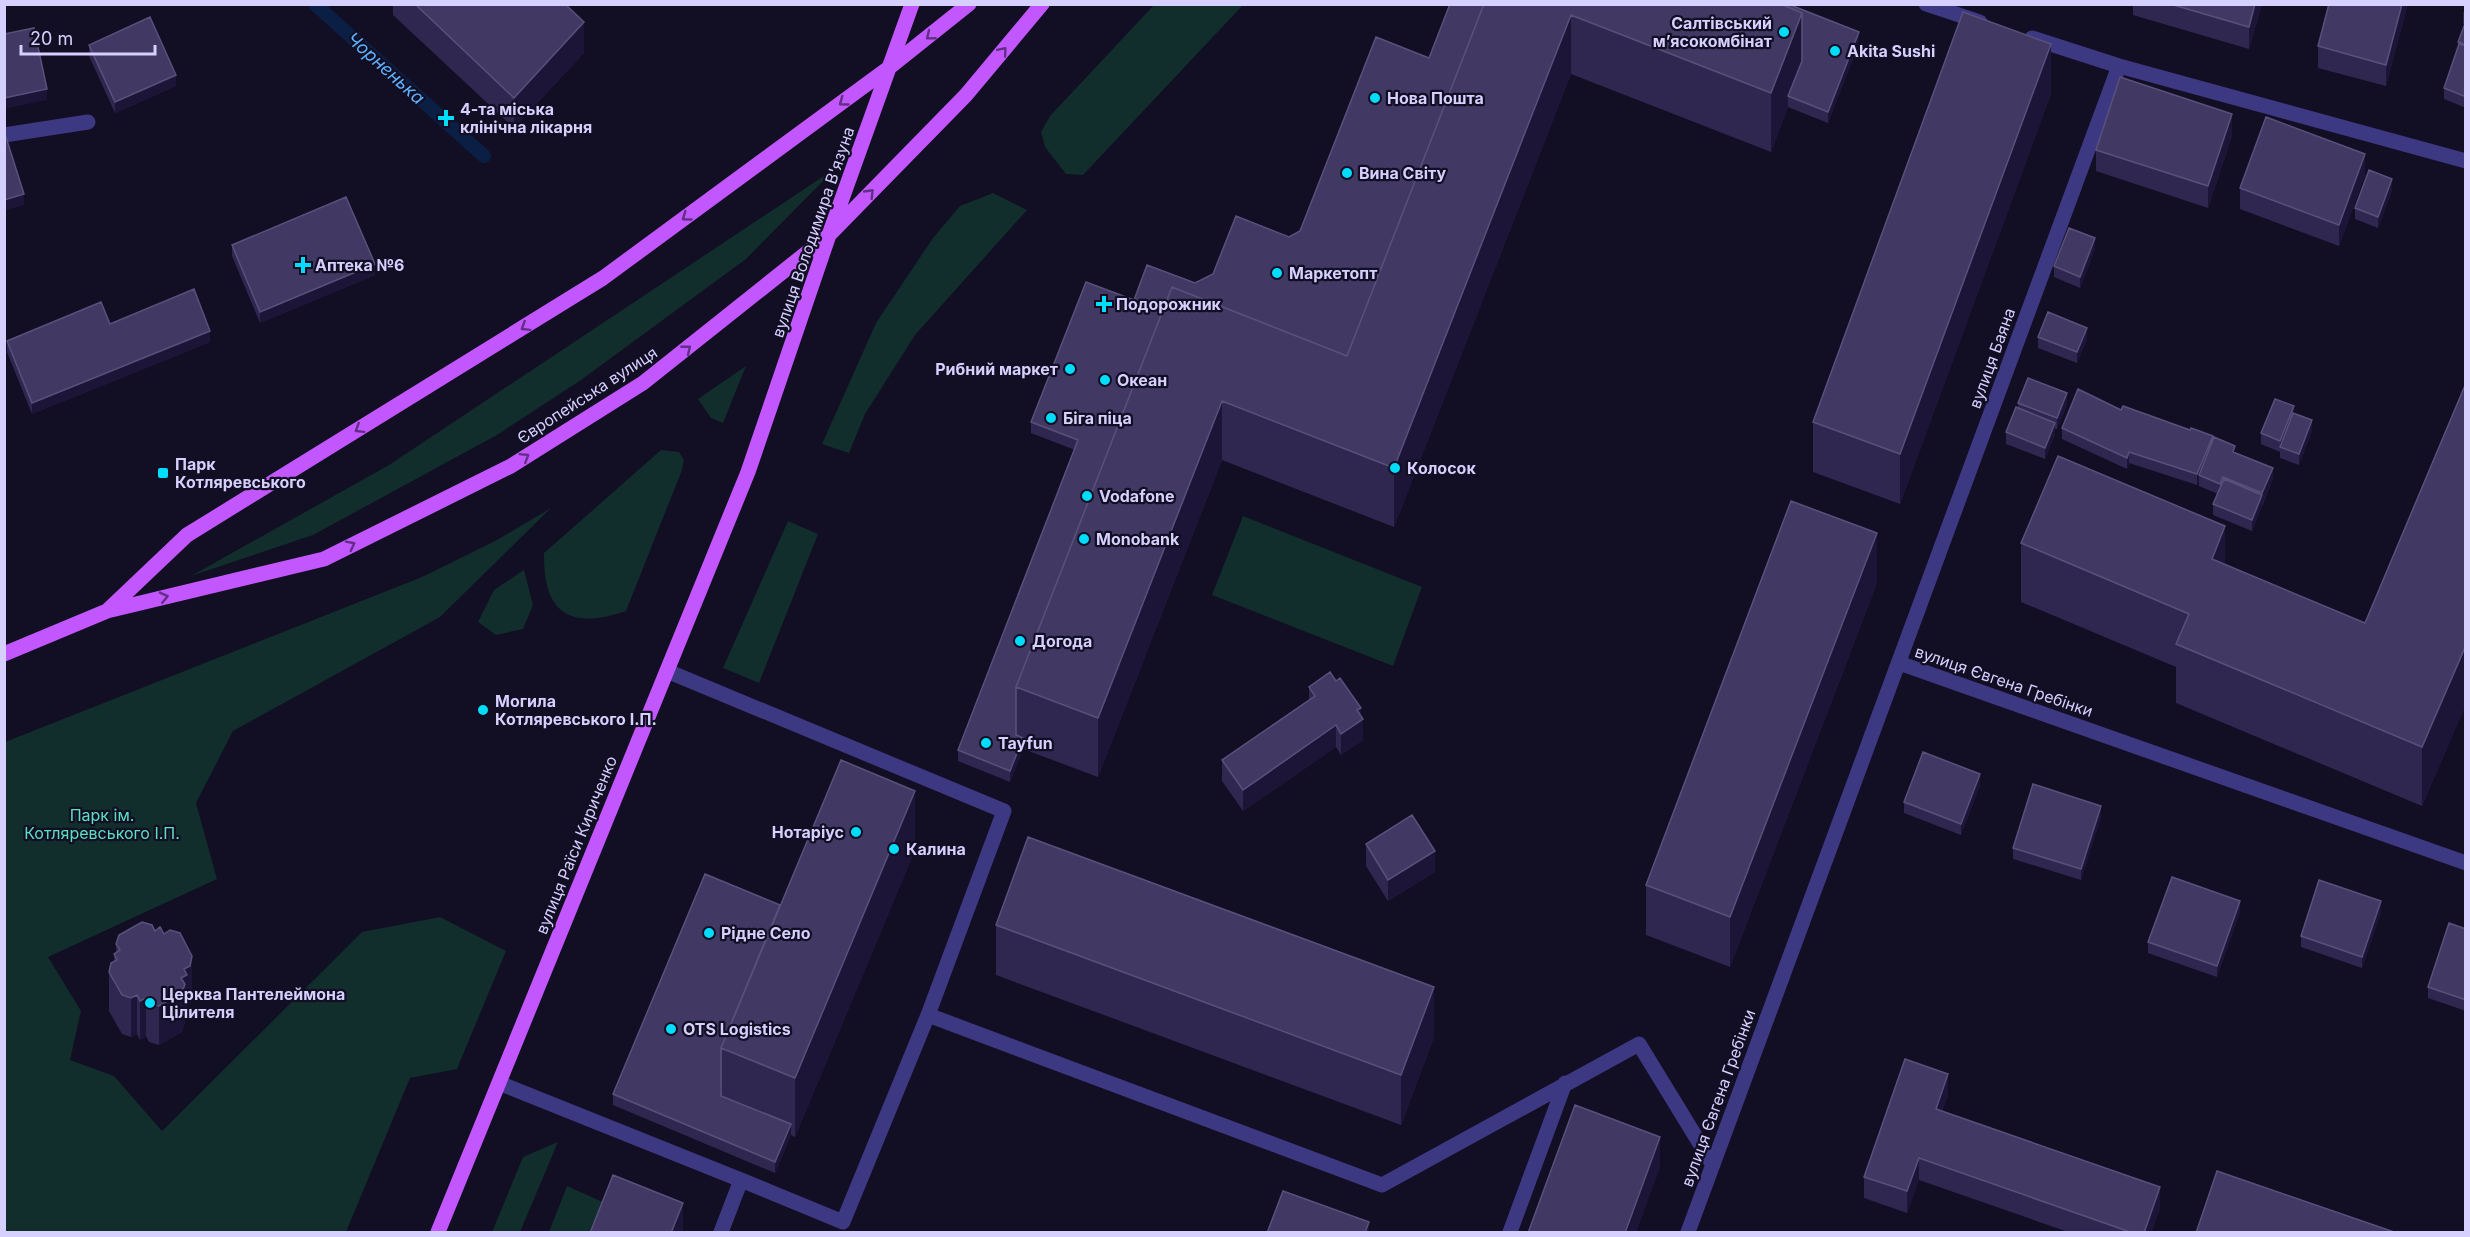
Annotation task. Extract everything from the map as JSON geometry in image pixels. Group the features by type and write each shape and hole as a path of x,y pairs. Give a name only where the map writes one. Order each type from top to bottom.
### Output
{"main road":[{"name":"вулиця Володимира В'язуна","path":"748,472 829,235 912,4"},
{"name":"Європейська вулиця","path":"107,611 187,535 603,278 890,67 969,4"},
{"name":"Європейська вулиця","path":"4,654 107,611 324,559 511,466 644,383 829,235 966,95 1042,4"},
{"name":"вулиця Раїси Кириченко","path":"438,1233 748,472"}],"street":[{"path":"1926,4 1999,28"},
{"path":"2021,35 2119,66 2466,161"},
{"name":"вулиця Баяна","path":"1899,663 2119,66"},
{"path":"4,135 88,122"},
{"name":"вулиця Євгена Гребінки","path":"1688,1233 1899,663 2466,864"},
{"path":"499,1083 843,1222 928,1015 1004,811 667,671"},
{"path":"928,1015 1382,1185 1639,1044 1713,1165"},
{"path":"1510,1233 1565,1083"},
{"path":"721,1233 741,1180"}],"green space":[{"path":"1154,5 1243,5 1083,175 1066,174 1045,147 1041,132 1050,116"},
{"path":"836,168 746,259 581,380 497,435 313,535 191,576 389,465"},
{"path":"993,193 1027,210 915,335 865,414 849,453 822,444 876,323 933,238 960,206"},
{"path":"746,366 723,423 711,418 698,399"},
{"path":"661,450 679,452 684,460 682,470 626,611 589,619 575,617 564,612 555,603 549,590 545,574 544,553"},
{"name":"Парк ім. Котляревського І.П.","path":"551,508 440,617 233,731 196,803 217,879 48,957 81,1011 70,1060 114,1076 162,1131 362,932 440,917 506,951 457,1069 410,1078 346,1232 5,1232 5,742 422,577 497,540"},
{"path":"1243,516 1422,587 1393,666 1212,595"},
{"path":"788,521 818,534 759,683 723,668"},
{"path":"524,570 533,605 523,629 496,635 478,622 494,590"},
{"path":"558,1142 520,1232 492,1232 523,1157"},
{"path":"567,1186 605,1203 594,1232 549,1232"}],"building":[{"path":"415,4 565,4 584,22 514,98"},
{"name":"Океан","path":"1450,4 1484,4 1347,356 1172,287 1016,687 1016,735 1023,738 1010,771 958,750 1078,440 1031,422 1086,282 1134,300 1147,265 1195,283 1213,274 1236,216 1289,237 1300,231 1376,37 1429,58"},
{"path":"1484,4 1781,4 1802,13 1771,93 1571,15 1394,468 1222,401 1098,718 1016,687 1172,287 1347,356"},
{"path":"1781,4 1788,4 1859,32 1828,112 1788,96 1802,61 1802,13"},
{"path":"2170,4 2255,4 2249,27"},
{"path":"2329,4 2402,4 2386,65 2318,46"},
{"path":"1963,12 2051,44 1900,454 1813,422"},
{"path":"150,17 176,75 115,102 89,45"},
{"path":"2466,21 2466,45 2458,42"},
{"path":"34,28 47,89 4,98 4,34"},
{"path":"2459,44 2466,46 2466,97 2444,88"},
{"path":"2120,77 2232,114 2208,186 2096,150"},
{"path":"2266,117 2365,154 2339,225 2240,188"},
{"path":"4,135 24,194 4,200"},
{"path":"2369,170 2392,179 2378,217 2355,208"},
{"name":"Аптека №6","path":"346,197 375,264 260,312 232,245"},
{"path":"2069,228 2095,238 2080,277 2054,266"},
{"path":"194,289 210,331 32,403 7,341 101,302 110,324"},
{"path":"2048,312 2087,328 2077,352 2038,337"},
{"path":"2028,378 2067,393 2057,418 2018,403"},
{"path":"2466,383 2466,645 2422,747 2176,644 2189,614 2021,543 2058,456 2225,526 2212,559 2365,623"},
{"path":"2078,389 2121,410 2123,406 2213,436 2197,474 2129,452 2127,458 2062,428"},
{"path":"2275,399 2294,406 2280,441 2261,433"},
{"path":"2016,407 2055,423 2045,448 2006,432"},
{"path":"2293,413 2312,420 2299,454 2280,447"},
{"path":"2214,437 2235,446 2233,452 2273,468 2262,493 2223,477 2220,484 2199,475"},
{"path":"2224,479 2262,495 2252,520 2213,504"},
{"path":"1791,501 1877,533 1730,917 1646,885"},
{"path":"1330,672 1336,681 1340,678 1361,708 1357,710 1363,719 1341,734 1336,725 1243,790 1222,760 1315,696 1309,687"},
{"path":"1923,752 1980,774 1961,824 1904,802"},
{"path":"841,760 915,791 795,1078 721,1048"},
{"path":"2033,784 2101,806 2081,869 2013,848"},
{"path":"1412,815 1435,851 1388,880 1366,844"},
{"path":"1028,837 1434,987 1401,1075 996,925"},
{"path":"705,874 780,905 721,1048 721,1096 791,1124 775,1162 613,1094"},
{"path":"2172,877 2240,901 2217,966 2148,942"},
{"path":"2319,880 2381,901 2362,957 2301,936"},
{"path":"142,922 152,925 155,931 160,927 164,934 170,930 180,933 192,956 190,966 184,969 187,975 181,978 185,984 182,993 159,1006 149,1003 146,998 140,1001 137,995 131,998 122,995 109,972 111,963 117,960 114,954 120,950 116,944 119,935"},
{"path":"2449,923 2466,929 2466,1000 2428,987"},
{"path":"1905,1059 1948,1074 1936,1109 2160,1187 2144,1233 2133,1233 1919,1158 1907,1191 1864,1177"},
{"path":"1575,1105 1660,1137 1625,1233 1528,1233"},
{"path":"2217,1171 2397,1233 2196,1233"},
{"path":"613,1175 683,1203 671,1233 590,1233"},
{"path":"1283,1191 1369,1222 1365,1233 1267,1233"}],"waterway":[{"name":"Чорненька","path":"315,4 484,156"}],"place":[{"name":"Салтівський мʼясокомбінат","path":"1784,32"},
{"name":"Akita Sushi","path":"1835,51"},
{"name":"Нова Пошта","path":"1375,98"},
{"name":"4-та міська клінічна лікарня","path":"446,118"},
{"name":"Вина Світу","path":"1347,173"},
{"name":"Аптека №6","path":"303,265"},
{"name":"Маркетопт","path":"1277,273"},
{"name":"Подорожник","path":"1104,304"},
{"name":"Рибний маркет","path":"1070,369"},
{"name":"Океан","path":"1105,380"},
{"name":"Біга піца","path":"1051,418"},
{"name":"Колосок","path":"1395,468"},
{"name":"Парк Котляревського","path":"163,473"},
{"name":"Vodafone","path":"1087,496"},
{"name":"Monobank","path":"1084,539"},
{"name":"Догода","path":"1020,641"},
{"name":"Могила Котляревського І.П.","path":"483,710"},
{"name":"Tayfun","path":"986,743"},
{"name":"Нотаріус","path":"856,832"},
{"name":"Калина","path":"894,849"},
{"name":"Рідне Село","path":"709,933"},
{"name":"Церква Пантелеймона Цілителя","path":"150,1003"},
{"name":"OTS Logistics","path":"671,1029"}]}
